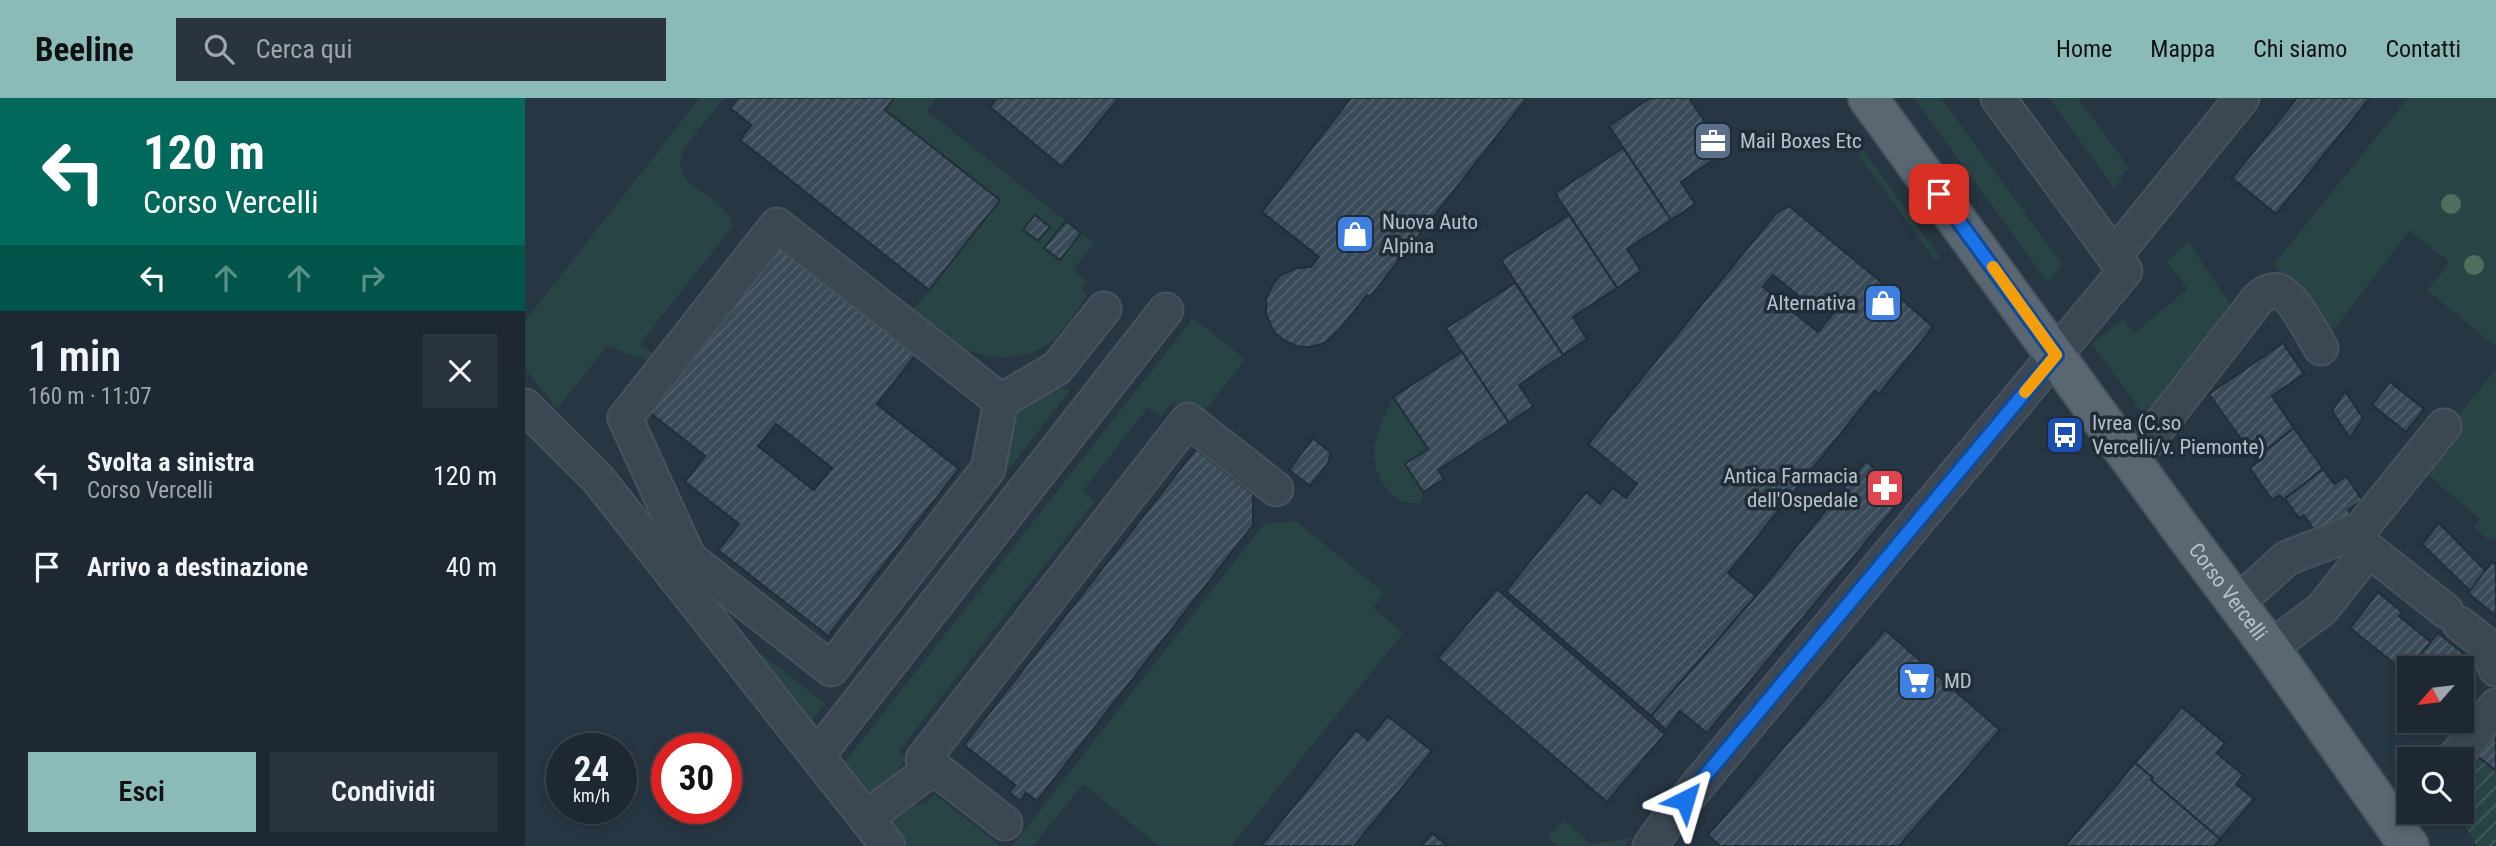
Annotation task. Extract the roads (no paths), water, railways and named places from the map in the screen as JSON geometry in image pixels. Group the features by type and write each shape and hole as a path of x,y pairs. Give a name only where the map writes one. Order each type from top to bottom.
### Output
{"main road":[{"name":"Corso Vercelli","path":"1868,98 2132,461 2407,829"}],"street":[{"path":"1650,846 1677,810 2125,271 1998,98"},
{"path":"2114,256 2242,98"},
{"path":"1001,401 777,225 625,418 689,558 831,669 988,469 1001,401 1057,368 1104,309"},
{"path":"2132,461 2258,299 2268,291 2279,291 2290,299 2321,348"},
{"path":"817,756 1166,310"},
{"path":"525,406 598,479 888,846"},
{"path":"1005,823 923,759 1188,420 1276,489"},
{"path":"2237,603 2287,558 2360,530 2444,426"},
{"path":"2270,648 2322,609 2369,550 2488,646 2496,669"},
{"path":"2463,747 2496,706"},
{"path":"866,818 934,767"}],"place":[{"name":"Mail Boxes Etc","path":"1713,141"},
{"name":"Nuova Auto Alpina","path":"1355,234"},
{"name":"Alternativa","path":"1883,303"},
{"name":"Ivrea (C.so Vercelli/v. Piemonte)","path":"2065,435"},
{"name":"Antica Farmacia dell'Ospedale","path":"1885,488"},
{"name":"MD","path":"1917,681"}]}
